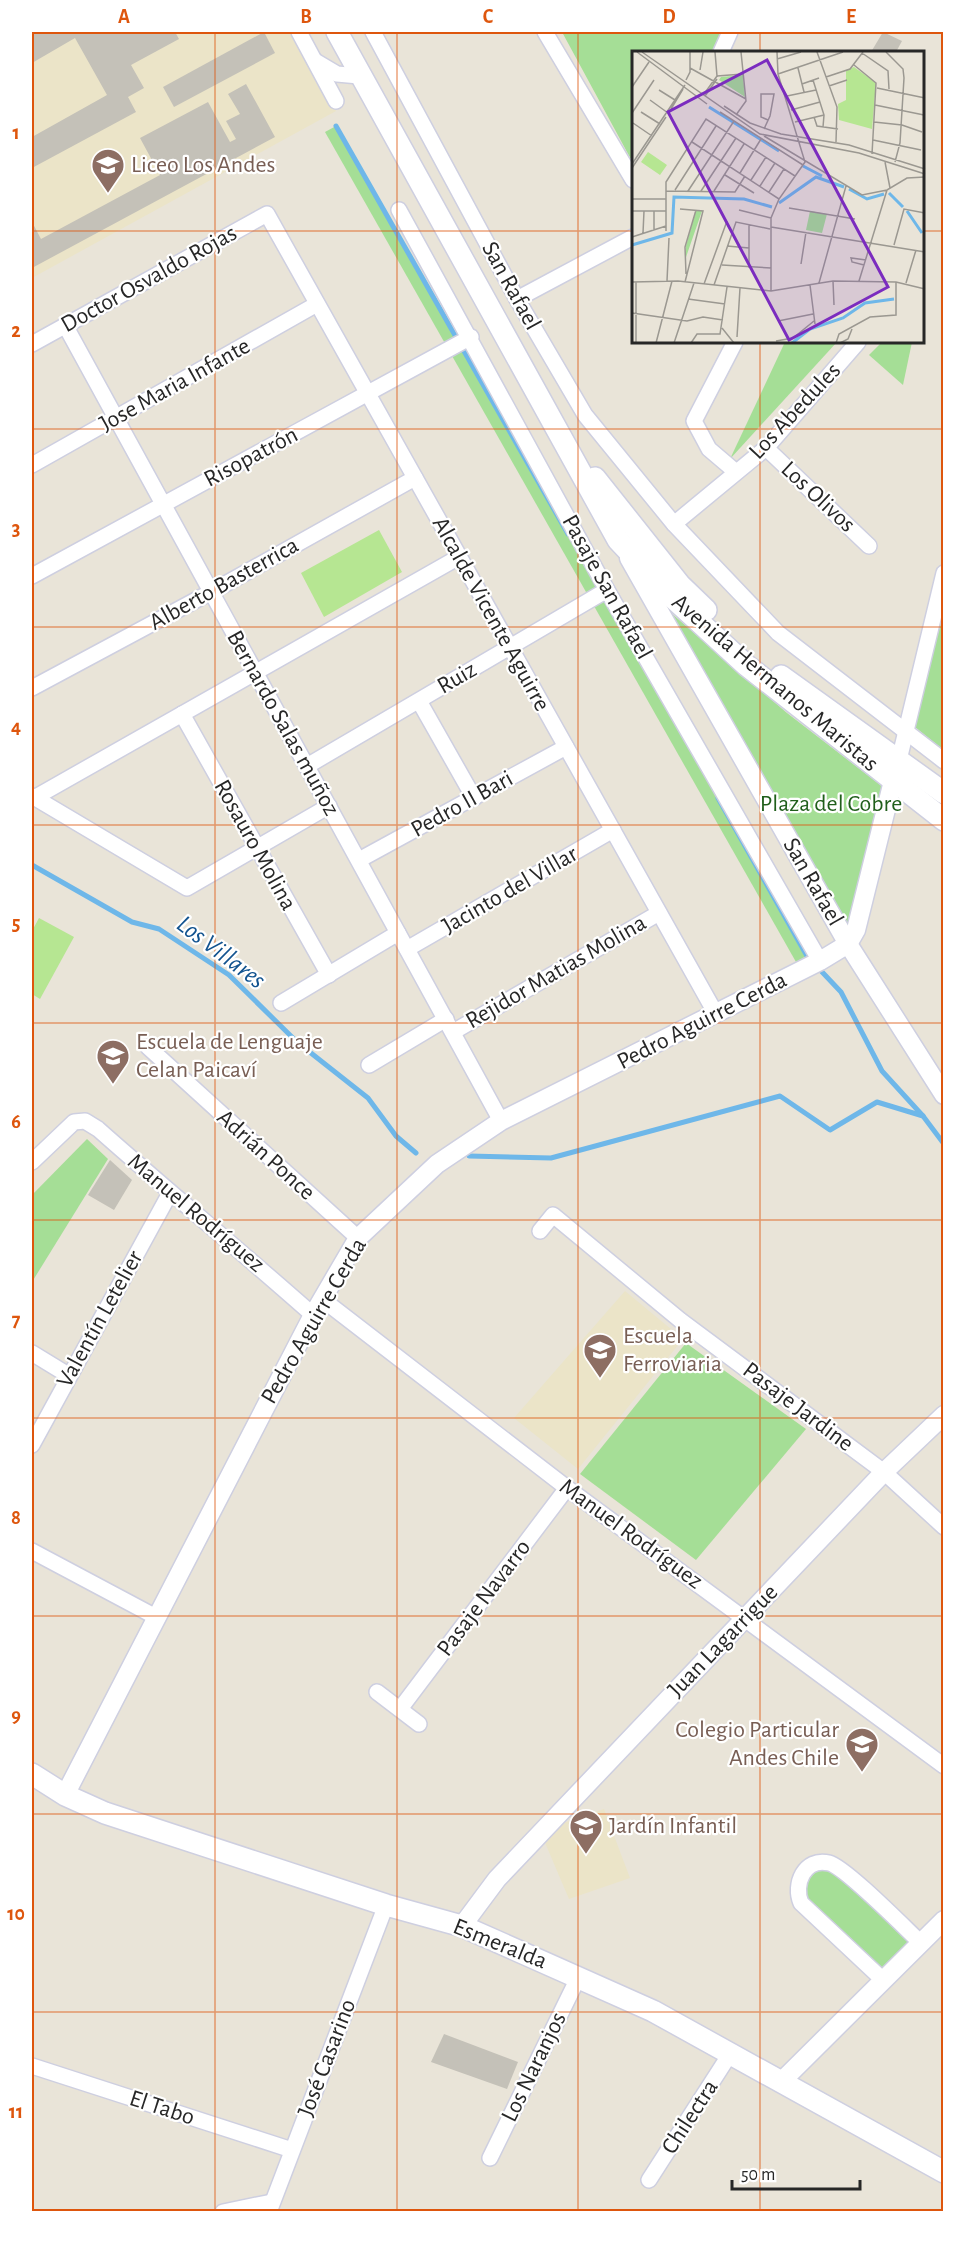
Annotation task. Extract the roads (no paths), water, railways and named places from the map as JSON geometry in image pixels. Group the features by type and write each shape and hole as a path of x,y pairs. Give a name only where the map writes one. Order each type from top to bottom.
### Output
{"main road":[{"name":"San Rafael","path":"341,33 359,76 558,434"},
{"name":"Avenida Hermanos Maristas","path":"558,434 618,540 672,597 746,665 944,820"},
{"name":"Avenida Hermanos Maristas","path":"558,434 680,585 752,654 944,794"},
{"name":"Esmeralda","path":"32,1774 65,1795 105,1813 386,1905 462,1926 579,1976 653,2011 944,2172"}],"street":[{"path":"299,32 336,101"},
{"name":"San Rafael","path":"373,32 517,299 585,414 674,524 778,633 906,735 944,761"},
{"path":"545,32 632,178"},
{"path":"722,51 730,32"},
{"path":"315,61 337,74 359,76"},
{"name":"Pasaje San Rafael","path":"399,210 471,337 607,591 820,961"},
{"name":"Alcalde Vicente Aguirre","path":"267,214 716,1014"},
{"name":"Doctor Osvaldo Rojas","path":"32,344 267,214"},
{"path":"517,299 632,238"},
{"name":"Jose Maria Infante","path":"32,465 317,304"},
{"name":"Bernardo Salas muñoz","path":"65,325 501,1121"},
{"name":"Risopatrón","path":"32,576 471,337"},
{"path":"734,344 694,421 709,449 736,472"},
{"name":"Los Abedules","path":"674,524 766,448 856,344"},
{"name":"Los Olivos","path":"766,448 869,546"},
{"name":"Alberto Basterrica","path":"32,688 211,592 415,478"},
{"name":"San Rafael","path":"618,540 848,944 944,1095"},
{"path":"33,797 459,557"},
{"path":"848,944 856,930 941,597 944,573"},
{"name":"Ruiz","path":"307,766 607,591"},
{"path":"419,701 474,798"},
{"name":"Rosauro Molina","path":"182,714 329,975"},
{"name":"Pedro II Bari","path":"359,860 566,747"},
{"path":"33,797 186,888 329,806"},
{"name":"Jacinto del Villar","path":"407,949 613,830"},
{"name":"Rejidor Matias Molina","path":"369,1065 659,913"},
{"path":"281,1003 398,933"},
{"name":"Pedro Aguirre Cerda","path":"65,1795 317,1307 358,1238 437,1164 501,1121 820,961 848,944"},
{"name":"Adrián Ponce","path":"148,1047 358,1238"},
{"name":"Manuel Rodríguez","path":"32,1162 74,1122 85,1121 98,1129 170,1193 317,1307 746,1618 944,1766"},
{"name":"Valentín Letelier","path":"32,1445 68,1375 170,1193"},
{"name":"Pasaje Jardine","path":"540,1231 552,1215 680,1320 884,1472 944,1527"},
{"path":"32,1353 68,1375"},
{"name":"Juan Lagarrigue","path":"462,1926 497,1879 884,1472 944,1415"},
{"name":"Pasaje Navarro","path":"400,1709 567,1488"},
{"path":"32,1551 156,1617"},
{"path":"377,1692 420,1724"},
{"path":"882,1979 801,1903 798,1896 798,1881 810,1866 820,1862 839,1868 921,1943"},
{"name":"José Casarino","path":"271,2207 386,1905"},
{"path":"781,2082 882,1979 944,1920"},
{"name":"Los Naranjos","path":"490,2158 579,1976"},
{"name":"Chilectra","path":"649,2180 730,2054"},
{"name":"El Tabo","path":"32,2066 292,2150"},
{"path":"223,2211 271,2207"}],"waterway":[{"path":"336,126 568,534"},
{"path":"718,798 807,956 841,992 882,1071 923,1116"},
{"name":"Los Villares","path":"32,865 132,922 159,929 229,975 297,1042 368,1098 396,1136 416,1153"},
{"path":"469,1156 551,1158 780,1096 830,1130 877,1102 923,1116 944,1144"}],"place":[{"name":"Liceo Los Andes","path":"108,194"},
{"name":"Escuela de Lenguaje Celan Paicaví","path":"113,1085"},
{"name":"Escuela Ferroviaria","path":"600,1379"},
{"name":"Colegio Particular Andes Chile","path":"862,1773"},
{"name":"Jardín Infantil","path":"586,1855"}],"park label":[{"name":"Plaza del Cobre","path":"831,804"}]}
